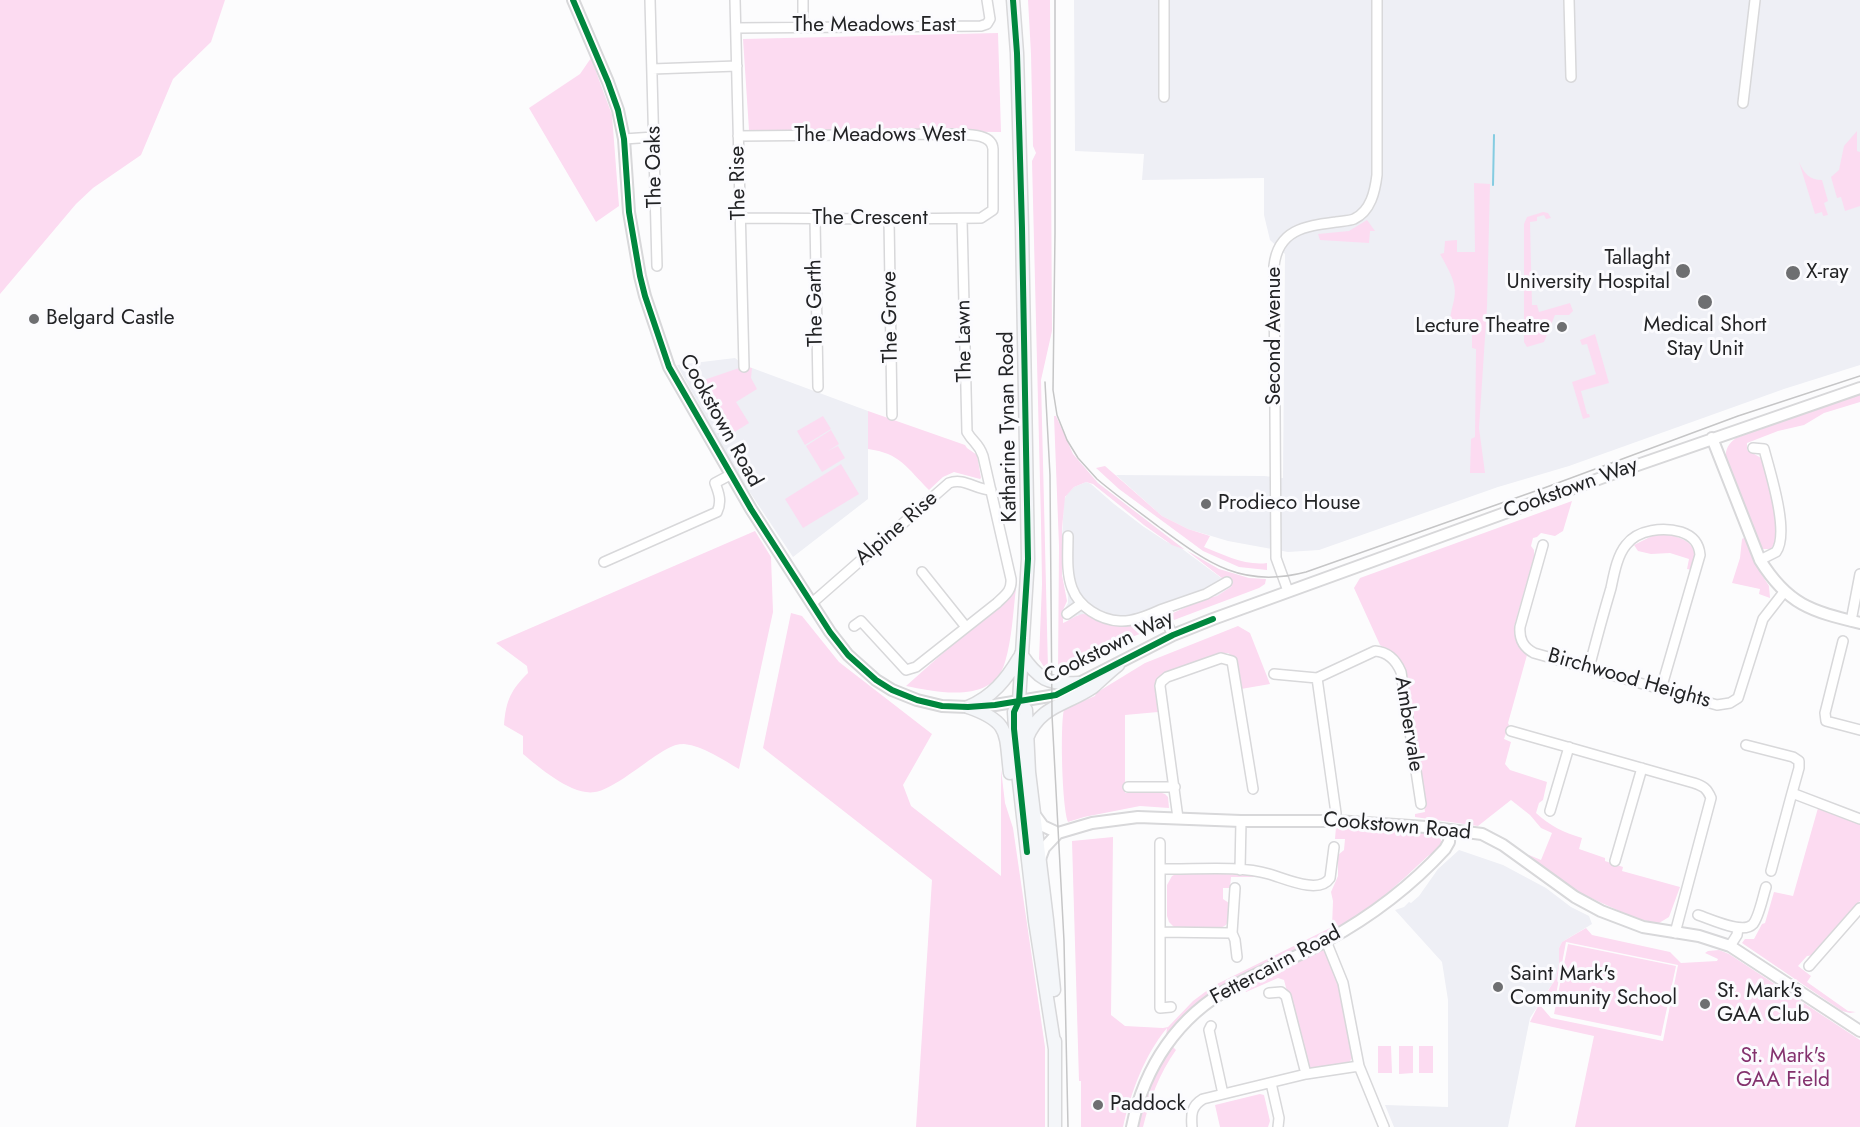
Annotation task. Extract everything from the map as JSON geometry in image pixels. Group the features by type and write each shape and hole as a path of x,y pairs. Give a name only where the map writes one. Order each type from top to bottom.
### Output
{"main road":[{"name":"Katharine Tynan Road","path":"1013,0 1017,53 1028,537 1027,593 1019,701 1014,712 1014,729 1029,815 1040,859 1052,960 1055,1008 1055,1127"},
{"path":"968,707 981,702 1000,687 1021,654 1043,679 1055,684 1078,683"},
{"path":"1027,740 1033,727 1048,710 1093,686 1118,665"},
{"name":"Katharine Tynan Road","path":"1019,701 1026,710 1035,921 1055,1049"},
{"path":"968,707 988,715 1005,731 1012,795 1029,815"}],"street":[{"name":"Cookstown Road","path":"573,0 618,110 624,139 629,212 634,244 645,296 669,367 730,475 788,568 848,655 876,680 892,690 942,706 968,707 1019,701"},
{"name":"The Oaks","path":"650,0 657,266"},
{"name":"The Rise","path":"735,0 744,367"},
{"path":"803,0 803,26"},
{"name":"The Meadows East","path":"736,28 981,26 987,24 990,19 987,0"},
{"path":"1164,0 1164,98"},
{"name":"Second Avenue","path":"1288,591 1276,558 1274,277 1276,253 1285,240 1299,229 1315,224 1354,219 1365,211 1371,201 1377,175 1377,0"},
{"path":"1569,0 1571,77"},
{"path":"1743,103 1755,0"},
{"path":"652,69 737,66"},
{"name":"The Meadows West","path":"738,136 951,134 983,137 989,139 993,144 993,206"},
{"path":"624,139 654,137"},
{"name":"The Crescent","path":"740,218 962,219 981,218 993,210 993,206"},
{"name":"The Garth","path":"815,219 818,387"},
{"name":"The Grove","path":"889,219 892,415"},
{"name":"The Lawn","path":"962,219 967,432 972,440 981,446 991,490"},
{"name":"Cookstown Way","path":"1019,701 1056,695 1173,635 1288,591 1712,438 1860,388"},
{"path":"1712,438 1760,561 1784,592 1810,609 1855,622 1860,574"},
{"path":"1753,448 1765,444 1778,504 1781,542 1776,552 1760,561"},
{"path":"604,562 717,512 720,506 715,483 730,475"},
{"name":"Alpine Rise","path":"812,603 950,483 959,481 980,489 991,490"},
{"path":"854,627 861,621 906,670 916,667 1008,593 1011,579 991,490"},
{"path":"1588,668 1621,552 1627,543 1643,534 1662,529 1675,531 1689,535 1695,540 1699,546 1700,555 1662,689"},
{"path":"1068,536 1072,590 1081,604 1106,618 1121,622 1148,616 1206,594 1227,582"},
{"name":"Birchwood Heights","path":"1543,545 1520,627 1519,635 1527,649 1717,705 1730,703 1738,698 1763,619 1784,592"},
{"path":"922,572 966,627"},
{"path":"1067,614 1081,604"},
{"path":"1160,610 1173,635"},
{"path":"1843,641 1825,713 1826,721 1860,730"},
{"name":"Ambervale","path":"1317,678 1375,651 1388,655 1398,664 1421,804"},
{"path":"1178,819 1160,686 1167,676 1221,658 1232,661 1253,789"},
{"path":"1274,674 1317,678 1336,821"},
{"path":"1511,731 1703,785 1708,791 1711,798 1675,933"},
{"path":"1746,745 1799,760 1799,768 1771,871"},
{"path":"1550,811 1569,747"},
{"path":"1616,861 1642,768"},
{"path":"1128,786 1175,787"},
{"path":"1792,794 1860,819"},
{"path":"1029,815 1043,826 1058,833 1044,848 1040,859"},
{"name":"Cookstown Road","path":"1058,833 1092,823 1138,817 1241,821 1336,821 1482,834 1503,844 1575,897 1600,911 1643,927 1698,936 1730,946 1859,1028"},
{"path":"1240,870 1241,821"},
{"name":"Fettercairn Road","path":"1132,1127 1140,1098 1155,1061 1189,1018 1209,1001 1231,987 1326,941 1364,918 1403,888 1445,849 1449,842 1450,830"},
{"path":"1160,843 1160,1008 1171,1007"},
{"path":"1161,869 1254,870 1303,884 1320,886 1328,882 1330,878 1334,847"},
{"path":"1698,915 1738,928 1748,927 1754,923 1766,887"},
{"path":"1235,888 1232,933 1237,957"},
{"path":"1809,966 1860,908"},
{"path":"1730,946 1737,935 1738,928"},
{"path":"1160,932 1232,933"},
{"path":"1326,941 1343,983 1359,1066 1384,1127"},
{"path":"1269,993 1281,992 1286,996 1306,1074"},
{"path":"1211,1026 1209,1030 1223,1094"},
{"path":"1192,1127 1191,1115 1197,1103 1203,1099 1306,1074 1359,1066"},
{"path":"1271,1083 1279,1118 1278,1127"}],"shaded area":[{"path":"1074,0 1860,0 1860,365 1784,389 1569,466 1498,487 1319,550 1288,552 1228,541 1188,529 1162,516 1116,475 1283,478 1285,254 1270,240 1264,215 1264,178 1142,180 1144,154 1075,151"},
{"path":"735,358 744,365 868,411 868,499 793,557 737,473 677,365"},
{"path":"1086,482 1144,527 1181,548 1232,586 1217,596 1206,597 1148,621 1129,625 1113,625 1078,615 1068,621 1064,610 1068,603 1068,596 1063,574 1064,500 1074,487"},
{"name":"Saint Mark's Community School","path":"1459,850 1503,865 1546,888 1571,907 1589,916 1592,924 1562,942 1559,948 1556,978 1530,1018 1508,1127 1394,1127 1385,1105 1448,1107 1448,1000 1442,962 1395,910 1411,903 1419,896 1438,869"}],"green space":[{"path":"0,0 225,0 211,42 173,79 141,155 93,188 76,204 0,294"},
{"path":"1028,0 1050,0 1052,331 1041,380 1048,669 1039,659 1042,584 1032,161 1036,153 1033,146"},
{"path":"998,33 1001,132 749,130 743,39"},
{"path":"591,58 612,115 619,206 596,222 529,108 580,74"},
{"path":"1857,131 1857,151 1860,152 1860,206 1845,211 1841,197 1837,198 1831,177 1839,170 1844,146"},
{"path":"1799,162 1807,175 1822,180 1828,201 1824,203 1828,215 1823,216 1822,212 1815,214"},
{"path":"1474,183 1490,184 1487,307 1479,428 1485,473 1470,473 1471,439 1475,437 1476,349 1472,348 1472,325 1450,324 1455,288 1452,276 1440,254 1444,253 1445,241 1457,240 1457,252 1475,252"},
{"path":"1543,212 1548,213 1551,218 1546,219 1544,215 1537,217 1537,221 1530,222 1532,305 1537,305 1539,312 1570,303 1573,311 1569,315 1555,315 1544,342 1527,347 1524,342 1524,224 1527,217"},
{"path":"1367,220 1375,231 1370,231 1369,243 1320,240 1318,234 1349,231"},
{"path":"1595,334 1609,383 1581,391 1587,414 1590,417 1583,419 1572,382 1596,374 1587,344 1582,345 1580,340"},
{"path":"742,367 752,368 751,378 757,389 736,402 749,423 725,438 701,381"},
{"path":"1860,393 1860,402 1824,413 1804,425 1778,431 1747,443 1747,450 1763,459 1772,492 1776,519 1775,541 1771,549 1762,549 1726,458 1728,446 1736,438"},
{"path":"868,411 965,445 977,455 981,478 954,472 943,477 929,490 896,458 868,449"},
{"path":"823,416 831,429 805,445 797,431"},
{"path":"1054,416 1073,454 1098,483 1185,550 1172,545 1144,525 1093,484 1086,482 1074,487 1065,497 1062,528 1062,575 1067,601 1063,610 1063,623 1084,614 1115,626 1152,622 1157,623 1159,627 1074,658 1063,676 1058,672 1059,546"},
{"path":"831,430 839,444 828,451 838,446 845,458 822,472 806,446"},
{"path":"841,464 859,494 803,528 785,499"},
{"path":"1105,466 1162,516 1188,529 1210,536 1204,547 1243,561 1267,563 1267,570 1239,567 1203,551 1119,489 1096,468"},
{"path":"1572,501 1563,531 1555,536 1541,533 1533,538 1531,546 1534,550 1534,557 1514,627 1517,642 1527,655 1504,739 1511,742 1505,764 1510,770 1547,782 1543,800 1539,803 1536,813 1557,828 1582,838 1579,849 1623,867 1622,871 1680,887 1669,917 1659,923 1637,919 1582,894 1528,856 1541,860 1552,833 1541,828 1530,815 1511,800 1478,826 1415,817 1415,814 1425,812 1404,667 1397,656 1380,645 1354,588 1360,578"},
{"path":"755,531 771,557 773,612 739,769 706,750 679,744 663,751 608,787 595,792 586,792 576,790 557,780 523,754 523,736 504,725 508,702 513,690 528,673 527,666 496,643"},
{"path":"1664,533 1690,544 1694,554 1693,570 1687,569 1689,559 1670,553 1651,554 1638,551 1634,545 1656,534"},
{"path":"1745,537 1757,567 1769,586 1770,598 1759,594 1760,589 1732,583 1740,558 1742,539"},
{"path":"1187,551 1219,569 1249,578 1266,579 1265,584 1174,620 1173,613 1206,598 1217,596 1232,586"},
{"path":"1016,588 1011,635 1005,662 999,676 989,685 963,692 933,691 906,686"},
{"path":"791,613 802,616 839,662 932,734 903,785 911,806 1001,876 1001,769 1005,803 1013,828 1045,1047 1045,1127 916,1127 932,880 763,748"},
{"path":"1238,626 1250,633 1270,684 1241,689 1236,659 1228,653 1223,653 1161,675 1155,684 1158,712 1125,715 1125,793 1143,791 1165,794 1168,797 1169,808 1140,806 1068,822 1062,766 1064,709 1095,696 1096,693 1145,663"},
{"path":"1818,808 1860,824 1860,901 1814,955 1807,956 1798,966 1811,976 1807,982 1848,1011 1856,1012 1842,1011 1742,943 1745,939 1754,939 1762,924 1765,923 1774,892 1793,896"},
{"path":"1336,827 1427,832 1438,835 1442,842 1438,849 1361,914 1320,938 1227,983 1194,1007 1166,1036 1167,1028 1139,1075 1123,1127 1081,1127 1072,841 1113,837 1111,1015 1125,1026 1163,1028 1168,1027 1193,1001 1213,986 1332,927 1331,892 1338,876 1338,855 1344,850 1345,839 1335,839"},
{"path":"1178,873 1264,875 1281,881 1281,883 1264,877 1231,877 1230,888 1223,888 1223,899 1229,903 1229,920 1226,925 1219,929 1174,927 1167,916 1167,885 1172,876"},
{"name":"St. Mark's GAA Field","path":"1586,928 1592,935 1670,952 1681,963 1717,961 1718,959 1705,953 1708,951 1719,950 1729,954 1860,1040 1860,1127 1575,1127 1594,1036 1530,1022 1539,1004 1551,1018 1663,1041 1678,965 1566,942 1555,1000 1544,997 1556,978 1559,948 1562,942"},
{"path":"1568,944 1676,966 1661,1036 1554,1014"},
{"path":"1320,950 1327,953 1339,978 1354,1055 1349,1063 1312,1069 1307,1067 1284,980 1278,978 1246,992 1244,986"},
{"path":"1172,1046 1176,1050 1156,1087 1143,1127 1137,1127 1150,1083"},
{"path":"1378,1046 1391,1046 1392,1073 1378,1073"},
{"path":"1399,1046 1413,1046 1413,1073 1399,1074"},
{"path":"1419,1046 1433,1046 1433,1073 1419,1073"},
{"path":"1264,1095 1270,1121 1268,1127 1220,1127 1215,1105"}],"waterway":[{"path":"1493,185 1494,135"}],"tram line":[{"path":"1055,0 1053,390 1057,415 1067,440 1078,458 1097,479 1177,540 1210,562 1244,575 1263,577 1306,572 1544,488 1738,416 1860,376"},
{"path":"1045,382 1050,475 1052,715 1064,941 1068,1127"}],"cycle path":[{"path":"573,0 618,110 624,139 629,212 640,276 669,367 751,509 830,632 848,655 876,680 892,690 917,700 942,706 995,705 1056,695 1173,635 1213,619"},
{"path":"1013,0 1017,53 1022,228 1028,559 1019,701 1014,712 1014,729 1027,852"}],"place":[{"name":"Tallaght University Hospital","path":"1683,271"},
{"name":"X-ray","path":"1793,273"},
{"name":"Medical Short Stay Unit","path":"1705,302"},
{"name":"Belgard Castle","path":"34,319"},
{"name":"Lecture Theatre","path":"1562,327"},
{"name":"Prodieco House","path":"1206,504"},
{"name":"Saint Mark's Community School","path":"1498,987"},
{"name":"St. Mark's GAA Club","path":"1705,1004"},
{"name":"Paddock","path":"1098,1105"}]}
